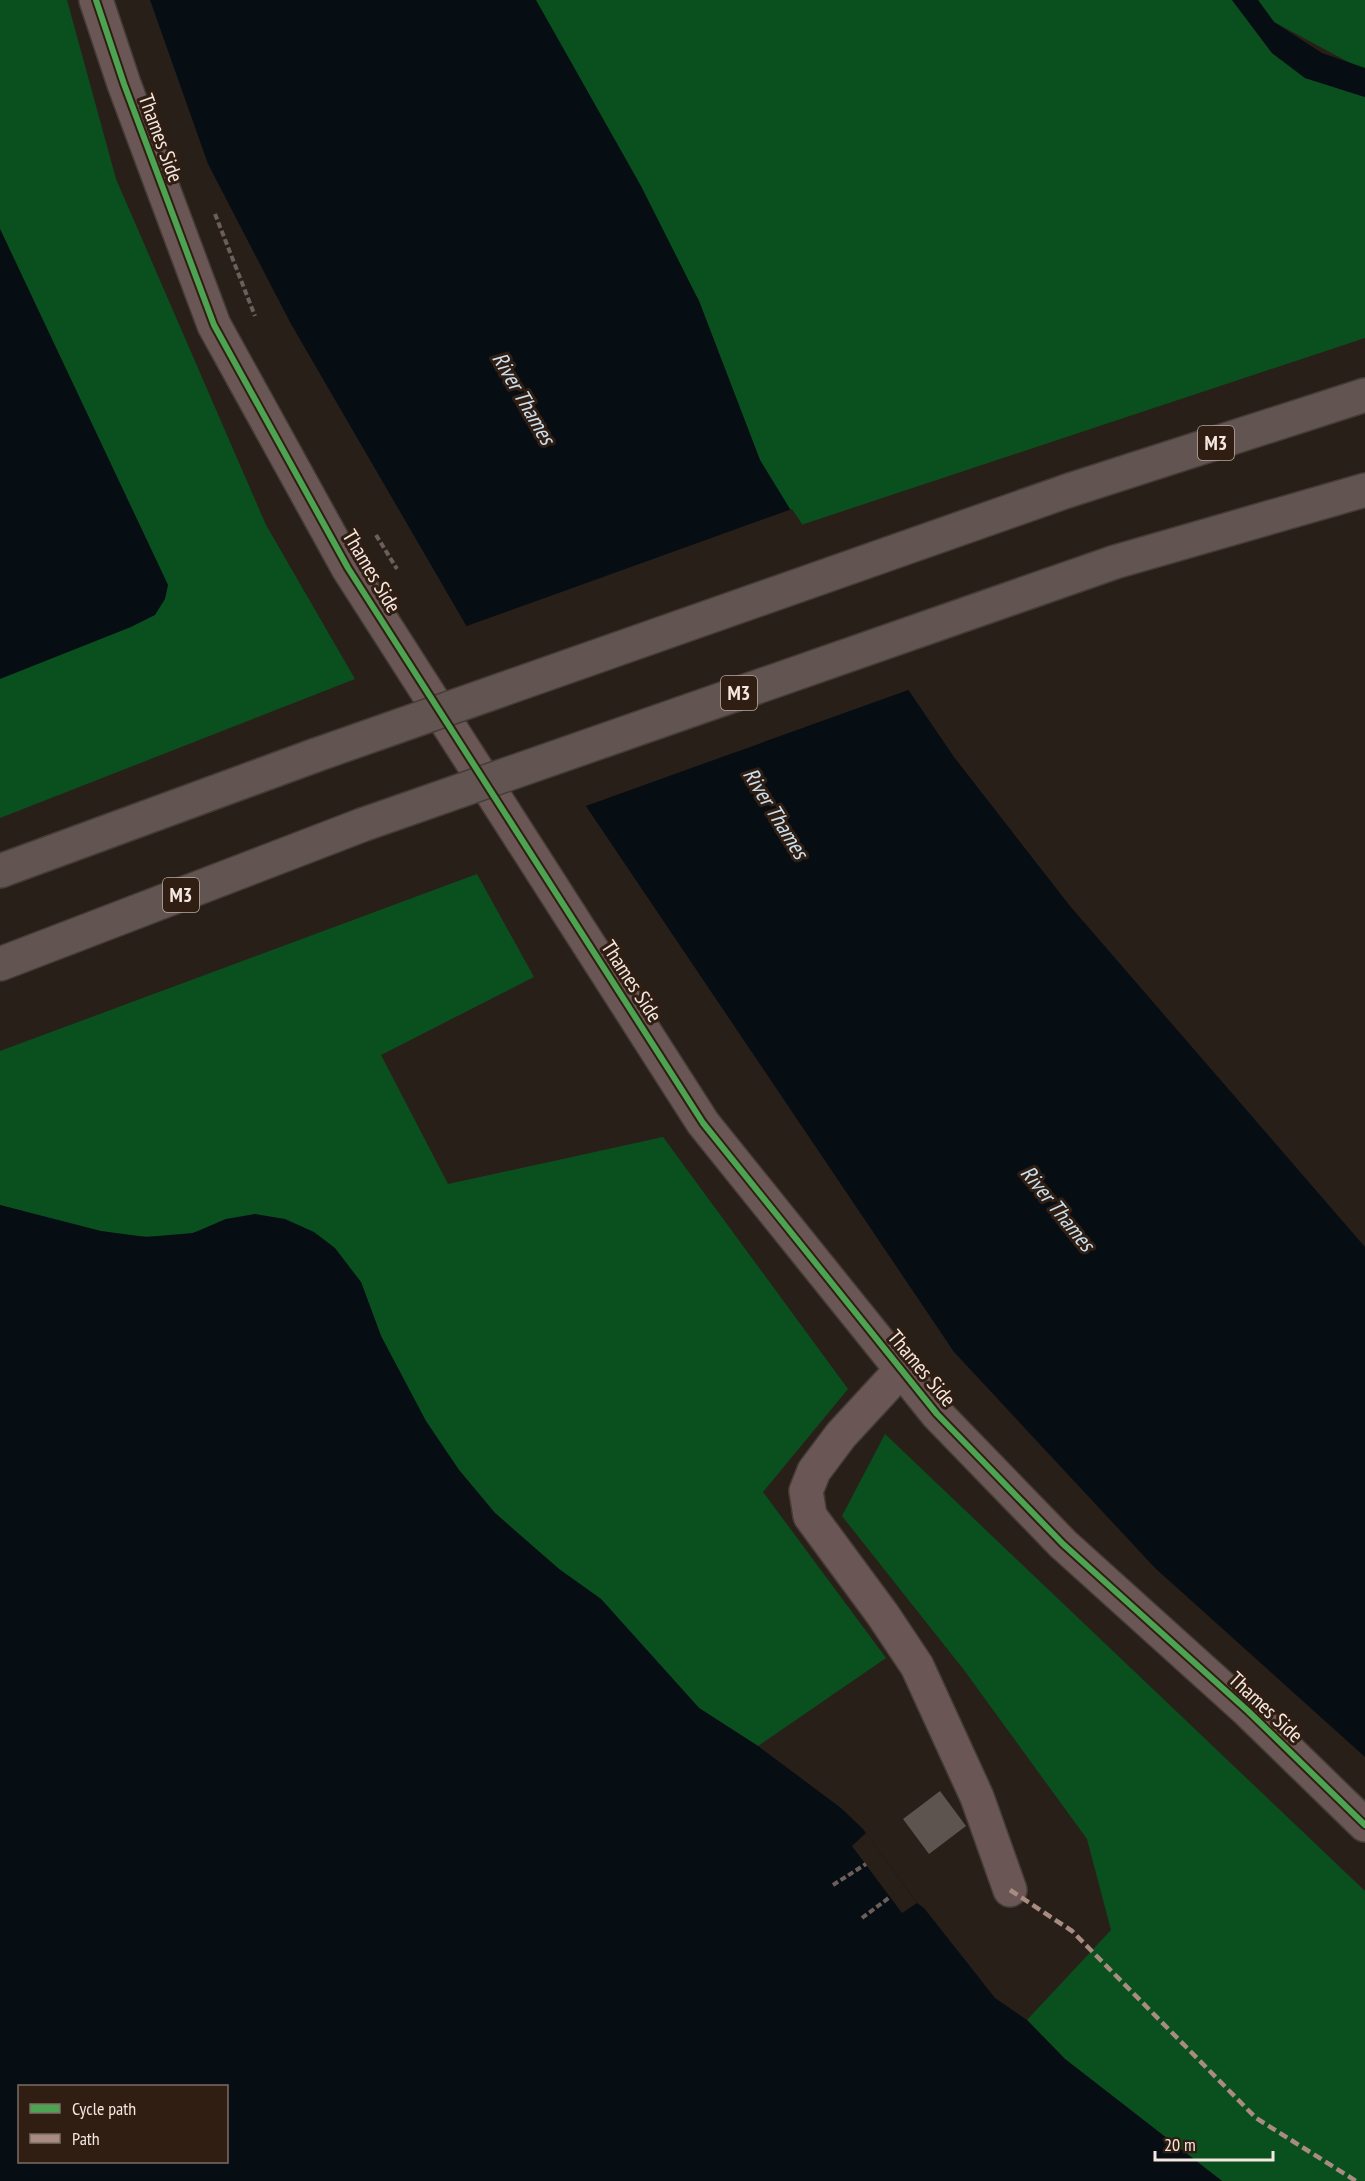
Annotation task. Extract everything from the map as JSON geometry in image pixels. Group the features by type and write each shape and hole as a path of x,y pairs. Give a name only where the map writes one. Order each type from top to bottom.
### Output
{"highway":[{"name":"M3","path":"0,871 315,755 1067,491 1365,395"},
{"name":"M3","path":"0,964 362,825 1115,562 1365,490"}],"street":[{"name":"Thames Side","path":"96,0 128,95 214,325 348,568 703,1123 937,1414 1063,1544 1248,1711 1365,1825"},
{"path":"901,1370 841,1435 814,1471 806,1491 810,1516 883,1614 917,1666 977,1797 1010,1890"}],"path":[{"path":"213,207 255,317"},
{"path":"373,531 398,571"},
{"path":"833,1886 866,1864"},
{"path":"862,1918 890,1897"}],"green space":[{"path":"0,0 67,0 116,179 266,525 355,679 0,818 0,677 168,585 0,229"},
{"path":"534,0 1232,0 1272,53 1305,78 1365,97 1365,338 798,526 760,460 699,301"},
{"path":"1258,0 1365,0 1365,71 1274,22"},
{"path":"477,874 534,977 381,1055 448,1184 663,1137 848,1389 763,1492 886,1658 758,1746 699,1708 601,1599 559,1569 495,1513 459,1470 426,1422 381,1336 361,1282 226,1219 192,1233 143,1236 95,1230 0,1205 0,1051"},
{"path":"885,1434 1365,1891 1365,2181 1222,2181 1065,2059 1027,2020 1111,1930 1087,1839 964,1670 842,1516"}],"water":[{"name":"River Thames","path":"150,0 536,0 641,186 699,301 760,460 833,579 954,757 1070,906 1365,1247 1365,1757 1155,1568 954,1352 478,646 291,324 208,164"},
{"path":"1232,0 1258,0 1274,22 1322,53 1365,68 1365,97 1305,78 1272,53"},
{"path":"0,229 168,585 165,599 155,615 131,627 0,679"},
{"path":"0,1205 101,1231 146,1237 193,1233 226,1219 255,1214 285,1219 314,1232 335,1248 361,1282 381,1336 426,1421 459,1470 495,1513 559,1569 601,1599 699,1708 758,1746 841,1808 863,1829 917,1903 924,1908 995,1998 1027,2020 1065,2059 1222,2181 0,2181"}],"pier":[{"path":"792,509 911,689 583,807 464,627"},
{"path":"866,1833 917,1903 902,1913 852,1846"}],"building":[{"path":"940,1791 966,1826 929,1854 903,1819"}],"marked path":[{"path":"1010,1890 1072,1931 1256,2118 1356,2181"}],"cycle path":[{"path":"96,0 124,84 214,325 348,568 703,1123 937,1414 1063,1544 1248,1711 1365,1825"}]}
